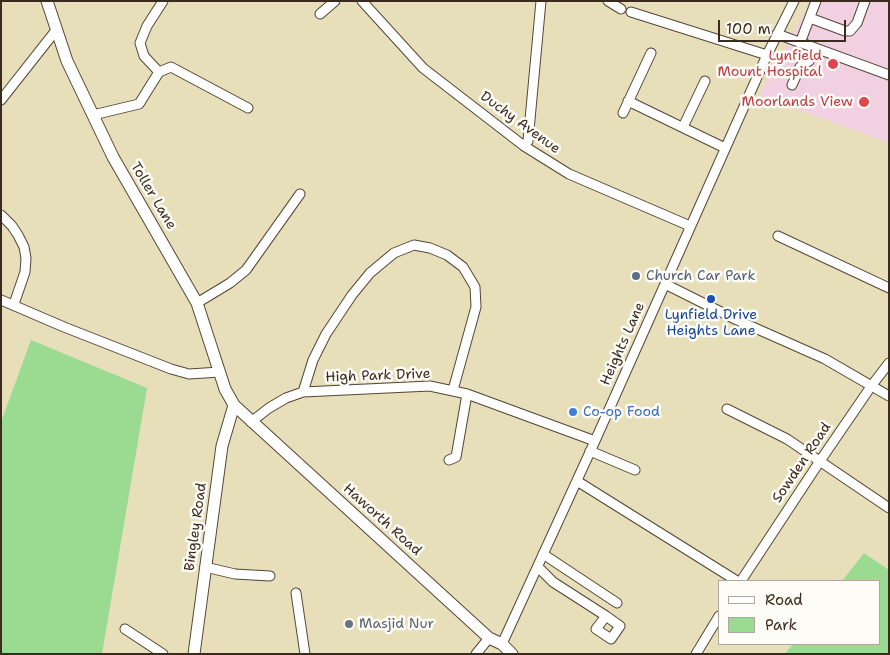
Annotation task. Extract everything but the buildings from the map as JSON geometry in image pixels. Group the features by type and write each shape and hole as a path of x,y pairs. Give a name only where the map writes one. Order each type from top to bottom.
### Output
{"main road":[{"name":"Toller Lane","path":"47,1 67,61 113,157 197,303 225,389 234,405"},
{"name":"Haworth Road","path":"234,405 489,638 502,644 512,654"},
{"name":"Bingley Road","path":"194,654 222,446 234,405"}],"street":[{"path":"159,72 144,56 140,43 163,1"},
{"path":"320,14 335,1"},
{"name":"Duchy Avenue","path":"362,1 423,68 524,146 569,174 690,226"},
{"path":"524,146 528,141 541,1"},
{"path":"608,1 621,9"},
{"name":"Heights Lane","path":"502,644 595,441 767,55 794,1"},
{"path":"800,43 816,1"},
{"path":"810,18 845,31 850,31 857,23 865,1"},
{"path":"631,12 767,55"},
{"path":"1,100 56,29"},
{"path":"777,34 889,75"},
{"path":"792,85 800,67 809,61 815,48"},
{"path":"623,113 651,53"},
{"path":"93,115 139,104 159,72 172,67 248,108"},
{"path":"683,127 705,81"},
{"path":"628,101 725,148"},
{"path":"197,303 246,270 300,194"},
{"path":"1,215 18,235 24,247 26,258 25,272 14,304"},
{"path":"778,236 889,288"},
{"path":"303,392 326,334 352,295 370,273 394,253 414,244 447,255 463,267 475,287 476,306 453,390"},
{"path":"665,284 737,320 825,358 889,396"},
{"path":"1,300 172,369 189,374 220,372"},
{"name":"Sowden Road","path":"742,580 820,460 889,363"},
{"name":"High Park Drive","path":"251,422 286,398 303,392 430,386 466,394 595,441"},
{"path":"449,460 456,457 466,394"},
{"path":"727,409 787,440 820,460 889,508"},
{"path":"590,451 634,470"},
{"path":"577,480 735,580"},
{"path":"543,554 617,603"},
{"path":"206,567 235,574 270,576"},
{"path":"538,567 553,582 606,616"},
{"path":"296,593 305,654"},
{"path":"696,654 718,618"},
{"path":"125,629 163,654"},
{"path":"476,654 489,638"}],"shaded area":[{"name":"Lynfield Mount Hospital","path":"810,1 889,1 889,143 759,95"}],"green space":[{"path":"31,340 147,388 102,654 1,654 1,422"},
{"path":"864,553 889,570 889,654 785,654 792,645 880,645 880,580 843,580"}],"place":[{"name":"Lynfield Mount Hospital","path":"833,64"},
{"name":"Moorlands View","path":"864,102"},
{"name":"Church Car Park","path":"636,276"},
{"name":"Lynfield Drive Heights Lane","path":"711,299"},
{"name":"Co-op Food","path":"573,412"},
{"name":"Masjid Nur","path":"349,624"}]}
